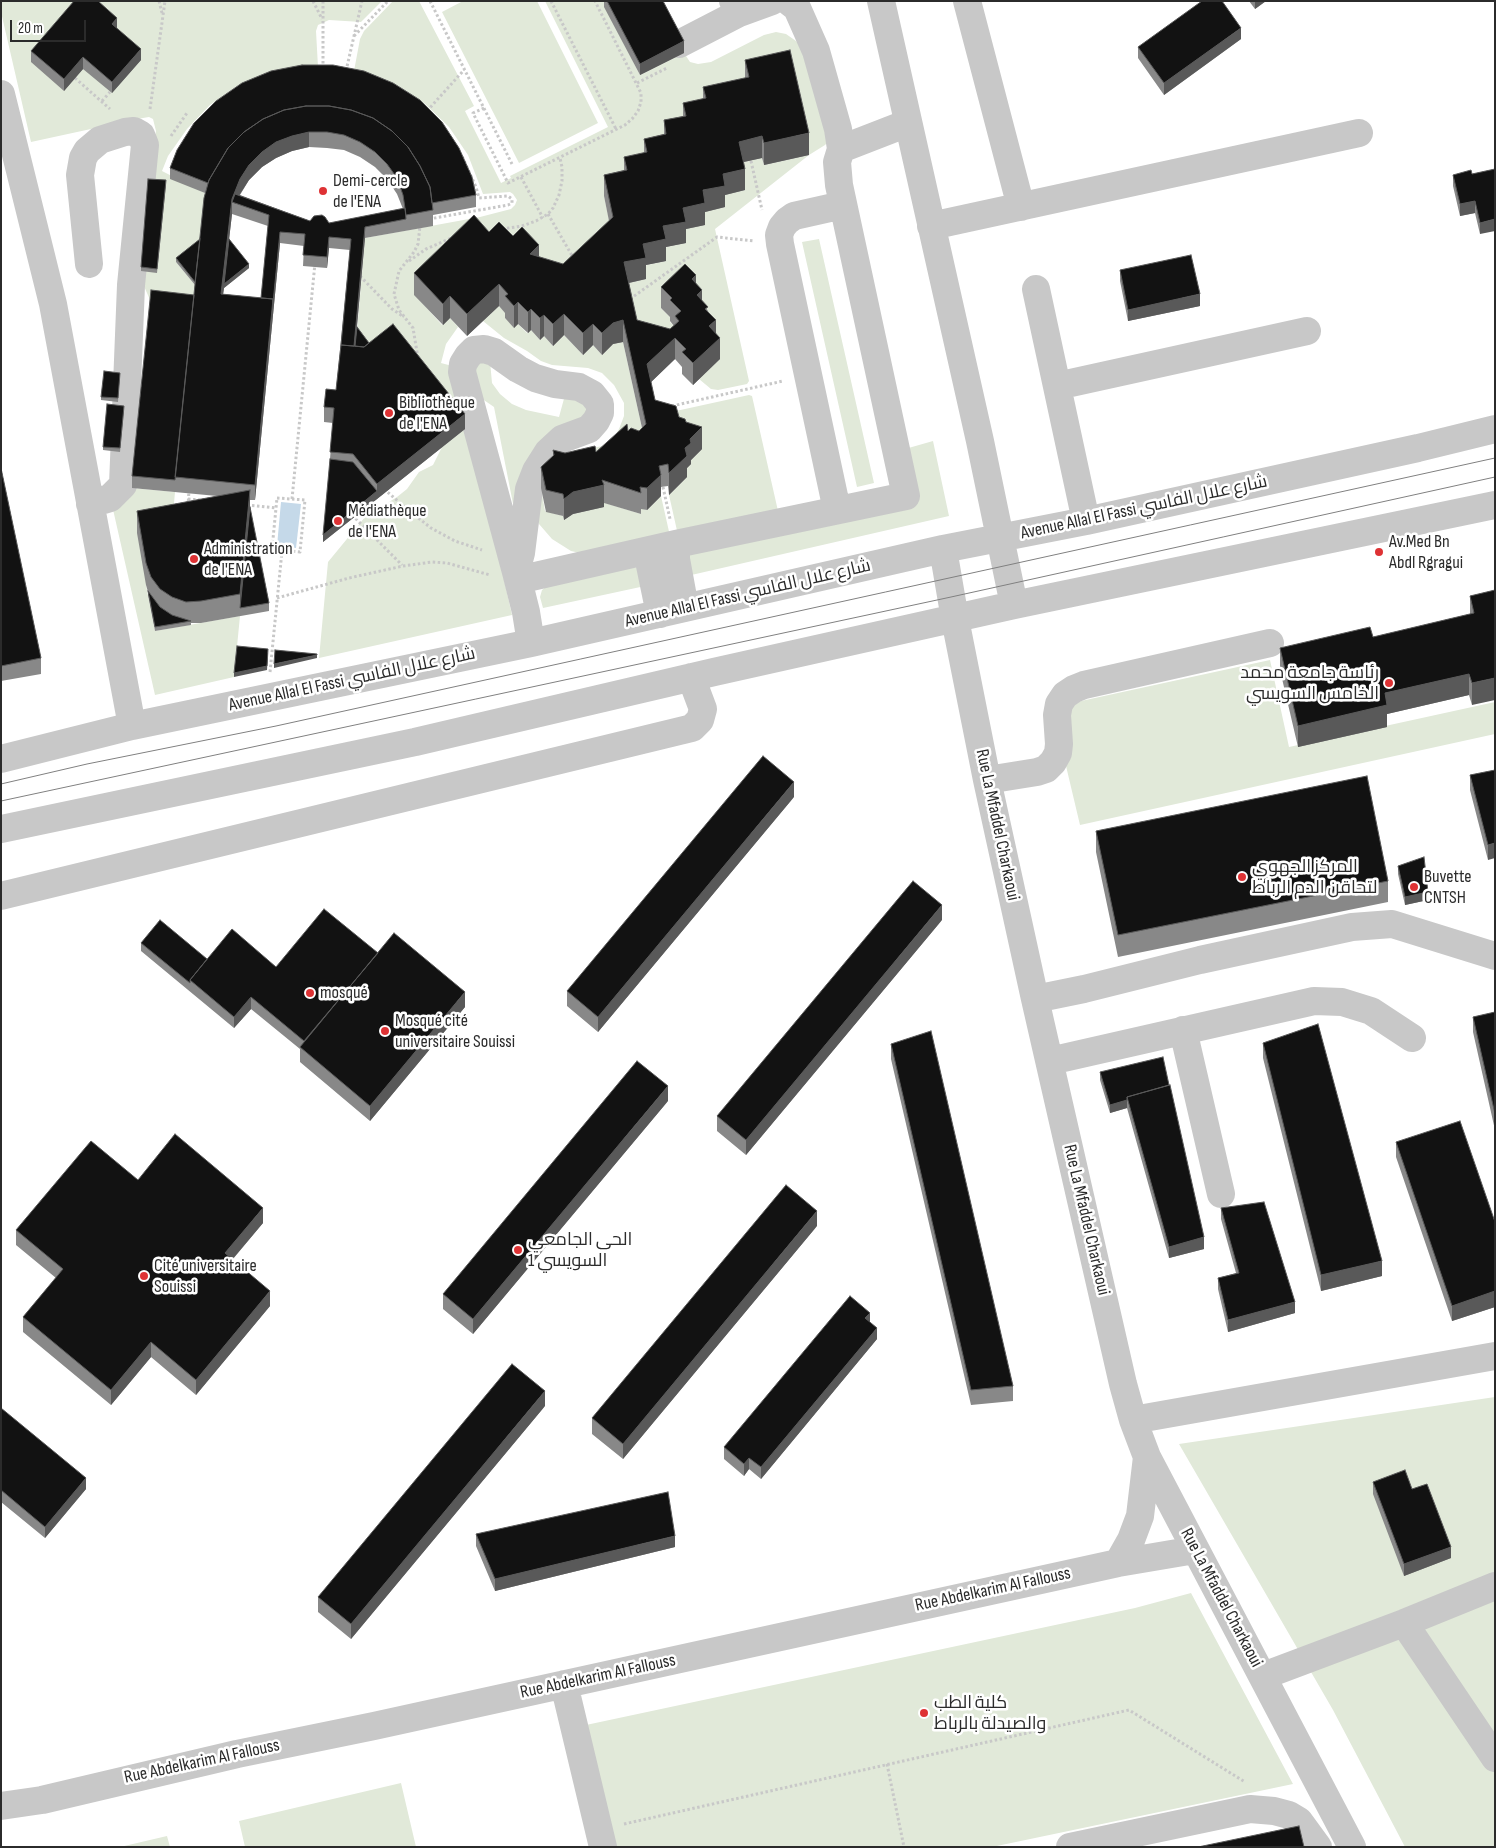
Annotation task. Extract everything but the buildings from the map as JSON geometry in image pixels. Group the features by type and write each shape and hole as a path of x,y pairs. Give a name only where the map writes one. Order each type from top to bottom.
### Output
{"street":[{"path":"679,44 736,7 772,1"},
{"path":"515,570 647,551 906,496 843,206 837,162 841,149 838,129 816,51 797,8 788,1"},
{"path":"881,1 1001,538 1014,605"},
{"path":"966,1 1021,207"},
{"path":"2,102 53,304 132,726"},
{"path":"841,149 908,123"},
{"path":"89,264 80,175 83,158 87,151 100,140 125,132 139,135 145,145 131,285 125,462 122,485 110,498 90,504"},
{"path":"931,226 1359,133"},
{"path":"837,510 808,376 774,243 787,220 794,216 843,206"},
{"path":"1036,289 1086,521"},
{"path":"1057,386 1307,331"},
{"path":"515,570 521,552 529,489 536,471 548,452 562,439 588,429 596,421 600,413 600,404 592,394 579,387 555,384 535,378 518,369 494,352 484,349 474,350 463,364 462,372 526,612 531,643"},
{"name":"Avenue Allal El Fassi شارع علال الفاسي","path":"1,759 132,726 531,643 943,550 1086,521 1418,448 1495,429"},
{"path":"1,829 407,744 691,677 1014,605 1495,505"},
{"path":"672,611 676,544"},
{"name":"Rue La Mfaddel Charkaoui","path":"943,550 987,780 1035,999 1123,1384 1133,1420 1147,1457 1352,1847"},
{"path":"647,551 672,611"},
{"path":"987,780 1037,772 1046,769 1053,762 1058,753 1059,744 1057,715 1059,704 1065,695 1074,688 1270,643"},
{"path":"1,896 692,728 700,720 703,709 691,677"},
{"path":"1035,999 1352,927 1392,924 1495,956"},
{"path":"1050,1060 1314,1001 1342,1002 1372,1011 1412,1038"},
{"path":"1183,1030 1221,1194"},
{"path":"1133,1420 1495,1356"},
{"path":"1118,1562 1131,1540 1140,1516 1147,1457"},
{"name":"Rue Abdelkarim Al Fallouss","path":"1,1806 42,1800 237,1754 1118,1562 1195,1550"},
{"path":"1263,1676 1404,1623 1495,1586"},
{"path":"1404,1623 1495,1758"},
{"path":"564,1684 603,1847"},
{"path":"1070,1847 1250,1809 1274,1811 1289,1815 1299,1821 1318,1847"}],"path":[{"path":"159,1 162,13"},
{"path":"75,78 139,135 157,67 162,13 165,1"},
{"path":"313,1 323,20"},
{"path":"323,1 323,72"},
{"path":"345,74 362,1"},
{"path":"353,37 388,1"},
{"path":"430,1 513,166"},
{"path":"551,1 616,129"},
{"path":"484,108 473,113 508,184 632,119 638,111 641,102 641,92 595,1"},
{"path":"427,112 464,70"},
{"path":"317,72 328,72"},
{"path":"339,73 353,75"},
{"path":"102,101 110,92"},
{"path":"422,108 433,118"},
{"path":"426,220 512,203 512,198 508,196 478,198 476,187 459,151"},
{"path":"498,230 522,226 548,214 556,202 561,188 563,174 560,158"},
{"path":"628,301 718,237 774,243 751,161"},
{"path":"521,177 542,218"},
{"path":"548,214 576,262"},
{"path":"419,221 420,234 418,244 401,268 396,280 394,294 399,310 407,319 414,333 421,365"},
{"path":"401,268 426,249 456,236"},
{"path":"292,499 316,258"},
{"path":"355,281 356,272 392,309 407,319"},
{"path":"672,406 808,376"},
{"path":"188,507 190,484"},
{"path":"378,491 383,487 431,528 455,541 486,551 515,570"},
{"path":"277,498 305,500 300,552 272,549 276,508 277,498"},
{"path":"188,499 208,501"},
{"path":"237,504 276,508"},
{"path":"344,518 350,513 403,566"},
{"path":"270,675 282,550"},
{"path":"277,598 349,578 403,566 432,562 447,562 492,575 515,570"},
{"path":"623,1824 1129,1710 1251,1786"},
{"path":"887,1764 904,1847"}],"green space":[{"path":"1,1 382,1 361,22 329,20 318,25 316,31 318,67 268,74 237,86 210,105 187,129 168,156 162,171 209,195 200,243 176,262 196,286 194,306 151,302 143,284 148,183 156,131 153,119 149,117 137,119 31,142 1,12"},
{"path":"393,1 419,1 474,106 465,111 501,183 511,178 510,176 608,127 545,1 616,1 605,7 640,75 684,53 690,62 698,64 711,62 764,35 776,32 786,34 803,48 808,57 829,141 809,155 790,72 745,81 749,99 704,109 706,120 683,125 686,137 664,142 666,155 644,161 647,174 624,179 627,191 604,196 613,238 563,286 530,276 539,267 522,249 513,258 499,244 489,254 474,237 414,294 442,325 450,318 458,327 446,344 441,363 456,367 512,615 319,658 328,562 365,517 407,489 419,472 433,465 442,447 465,429 393,339 375,354 357,331 365,238 480,217 511,209 517,200 510,192 483,194 468,155 449,127 425,104 398,86 367,73 354,71 360,39 364,31"},
{"path":"463,1 537,1 598,123 519,163 442,12"},
{"path":"809,155 715,229 749,381 747,384 718,390 711,389 699,379 720,359 709,348 716,341 705,330 707,328 697,317 702,312 692,301 696,296 686,286 661,308 672,319 670,322 681,332 675,338 679,343 670,351 637,341 624,284 646,279 643,266 666,261 663,248 685,243 683,229 705,225 703,212 725,207 723,195 745,190 739,163 762,158 764,165"},
{"path":"819,239 874,483 857,487 802,242"},
{"path":"499,306 508,316 505,318 514,327 518,324 527,333 531,330 540,340 544,336 553,346 564,335 583,355 593,345 602,355 613,344 623,342 646,446 639,453 631,450 628,453 626,446 596,473 594,468 565,475 553,472 554,477 541,488 545,511 563,516 564,520 573,514 603,507 602,502 641,514 640,508 647,510 661,496 670,536 589,555 571,551 552,539 539,524 536,504 537,490 543,476 563,455 576,450 604,446 613,438 624,416 624,403 614,385 602,373 588,368 552,365 541,361 504,338 483,321"},
{"path":"490,361 492,383 500,394 512,404 526,410 559,417 565,395 590,407 515,514 494,407 478,396 475,362"},
{"path":"749,395 752,396 778,511 678,535 669,495 687,477 653,416"},
{"path":"933,441 949,516 687,576 689,553 915,499 905,449"},
{"path":"132,488 175,492 172,526 146,585 155,631 240,616 234,677 155,695 112,505"},
{"path":"630,566 637,568 645,586 543,608 540,597 542,590 548,585"},
{"path":"1270,660 1289,747 1495,702 1495,734 1080,825 1057,728 1069,708 1081,701"},
{"path":"1495,1397 1495,1847 1405,1847 1333,1710 1179,1444"},
{"name":"كلية الطب والصيدلة بالرباط","path":"1191,1593 1293,1784 992,1847 611,1847 586,1725 1135,1608"},
{"path":"401,1783 416,1847 245,1847 239,1821"},
{"path":"167,1836 170,1847 120,1847"}],"water":[{"path":"281,502 301,504 296,548 277,546"}],"tram line":[{"path":"1,784 87,764 276,726 1495,458"},
{"path":"1,801 951,597 1495,477"}],"place":[{"name":"Demi-cercle de l'ENA","path":"323,191"},
{"name":"Bibliothèque de l'ENA","path":"389,413"},
{"name":"Médiathèque de l'ENA","path":"338,521"},
{"name":"Av.Med Bn Abdl Rgragui","path":"1379,552"},
{"name":"Administration de l'ENA","path":"194,559"},
{"name":"رئاسة جامعة محمد الخامس السويسي","path":"1389,683"},
{"name":"المركز الجهوي لتحاقن الدم الرباط","path":"1242,877"},
{"name":"Buvette CNTSH","path":"1414,887"},
{"name":"mosqué","path":"310,993"},
{"name":"Mosqué cité universitaire Souissi","path":"385,1031"},
{"name":"الحي الجامعي السويسي 1","path":"518,1250"},
{"name":"Cité universitaire Souissi","path":"144,1276"},
{"name":"كلية الطب والصيدلة بالرباط","path":"924,1713"}]}
